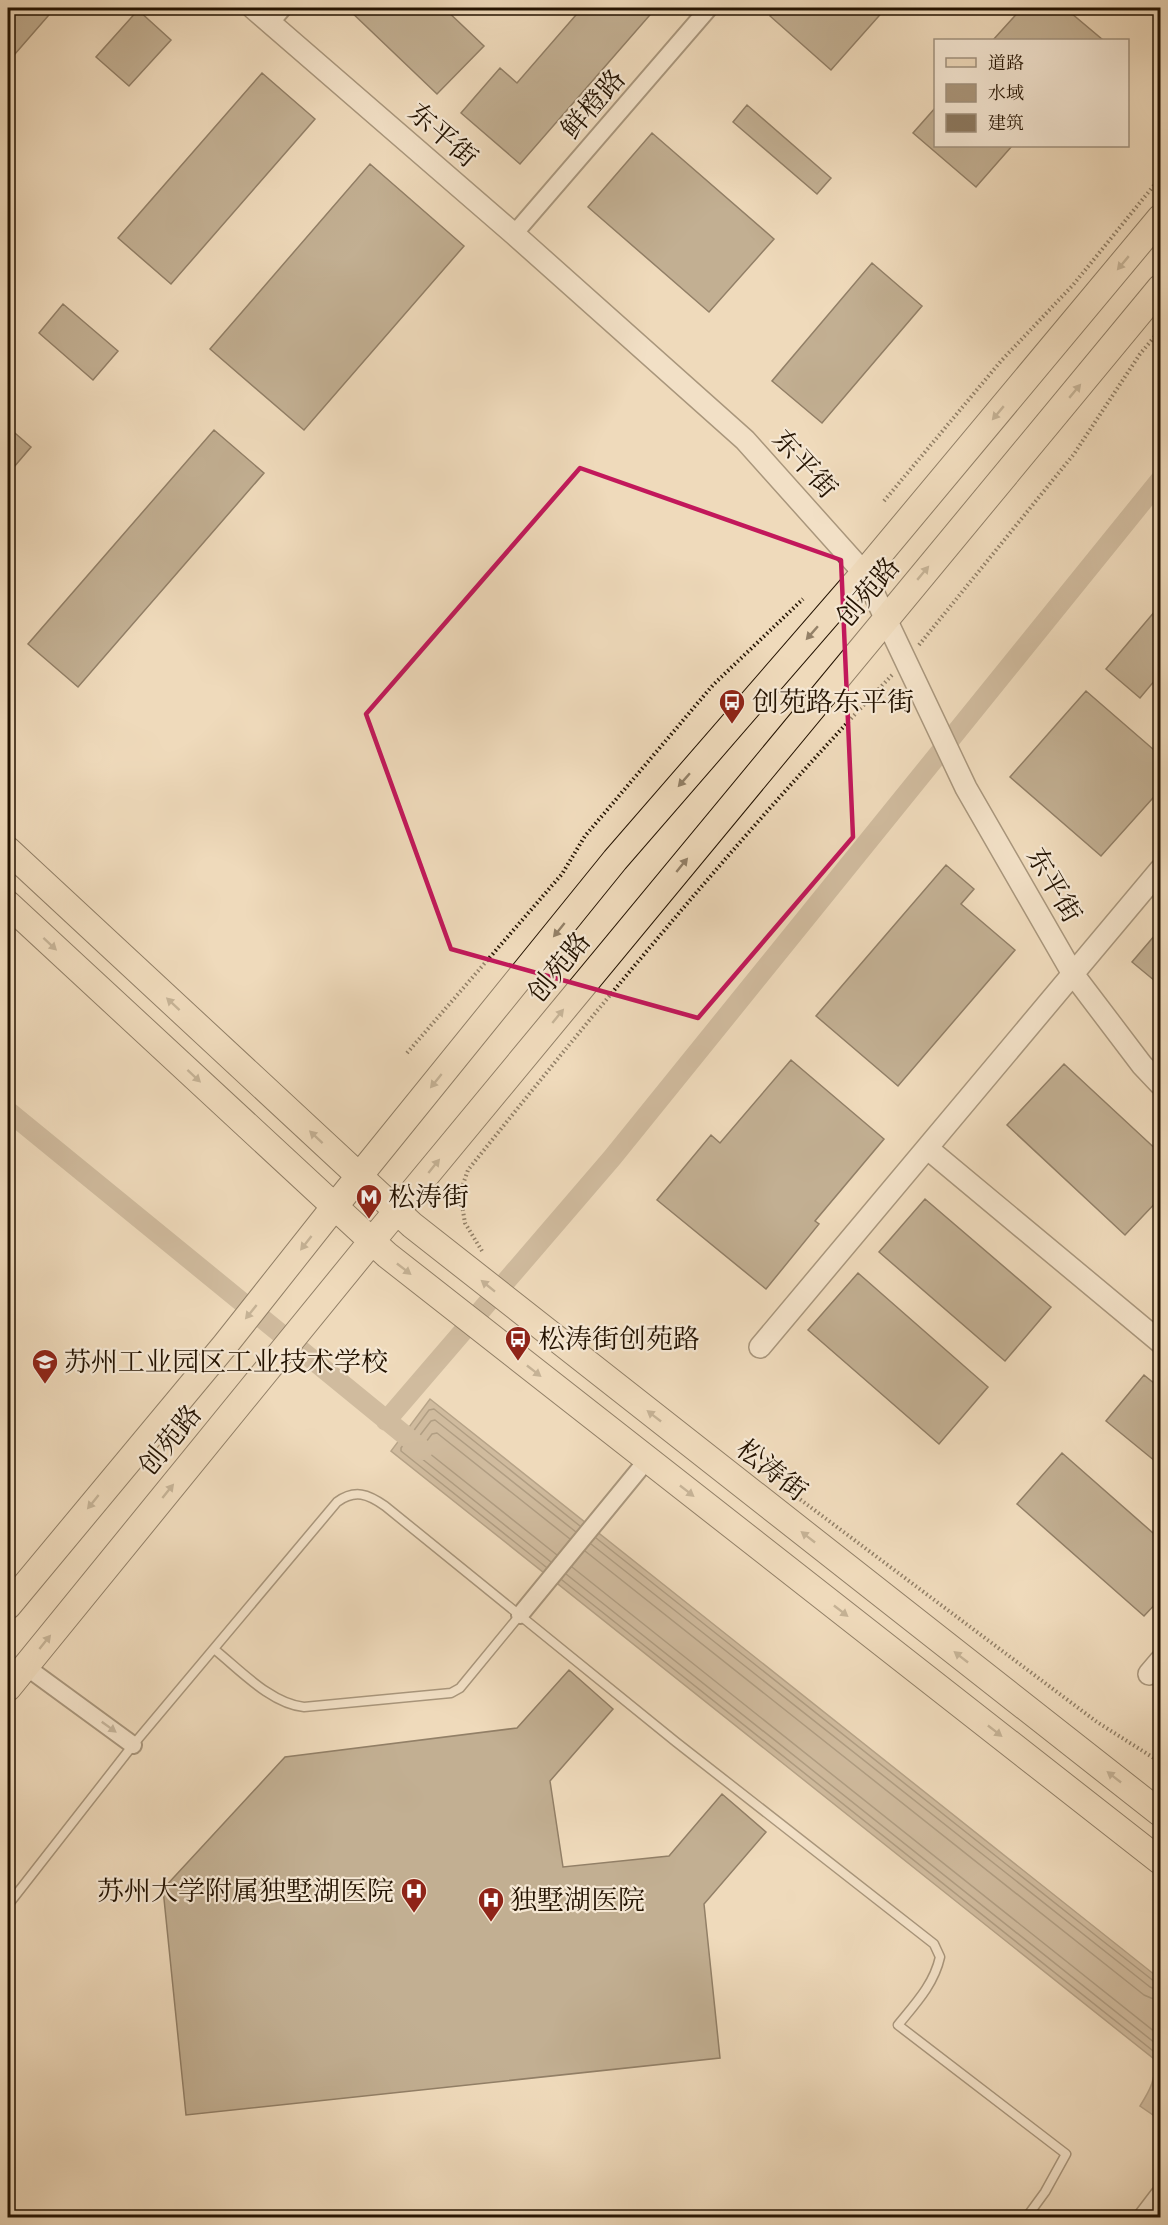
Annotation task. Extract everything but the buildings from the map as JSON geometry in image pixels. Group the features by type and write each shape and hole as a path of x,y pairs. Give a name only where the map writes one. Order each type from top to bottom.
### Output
{"main road":[{"name":"创苑路","path":"8,1606 278,1280 335,1206 615,860 864,573 1161,218"},
{"name":"创苑路","path":"8,1688 372,1241 1161,288"},
{"name":"松涛街","path":"8,850 397,1212 472,1258 513,1306 1161,1814"},
{"path":"8,904 372,1241 437,1295 1161,1861"}],"street":[{"name":"东平街","path":"253,8 276,15 514,234 746,440 864,573 966,788 1073,974 1142,1065 1161,1084"},
{"name":"鲜橙路","path":"514,234 709,8"},
{"path":"760,1347 1161,870"},
{"path":"927,1148 1161,1342"},
{"path":"519,1615 647,1460"},
{"path":"25,1666 133,1745"},
{"path":"1144,2217 1161,2197"}],"lane":[{"path":"8,1905 133,1745 337,1502 347,1495 361,1493 385,1506 676,1742 934,1944 940,1957 932,1983 898,2025 1066,2154 1045,2192 1026,2217"},
{"path":"214,1649 276,1699 293,1706 304,1707 451,1693 460,1688 519,1615"}],"path":[{"path":"884,501 1000,361 1073,285 1161,178"},
{"path":"472,1258 460,1193 468,1170 577,1034 801,771 906,660 1074,454 1140,354 1161,330"},
{"path":"407,1053 562,874 585,836 706,693 803,599"},
{"path":"791,1492 1097,1722 1161,1762"}],"highlighted area":[{"path":"580,468 841,560 853,837 698,1018 451,949 366,714"}],"water":[{"path":"430,1399 1160,1979 1160,2112 1156,2117 1140,2106 1152,2084 1154,2059 391,1451"}],"waterway":[{"path":"386,1421 612,1158 1160,480"},
{"path":"8,1111 423,1450"}],"place":[{"name":"创苑路东平街","path":"732,725"},
{"name":"松涛街","path":"369,1220"},
{"name":"松涛街创苑路","path":"518,1362"},
{"name":"苏州工业园区工业技术学校","path":"45,1385"},
{"name":"苏州大学附属独墅湖医院","path":"414,1914"},
{"name":"独墅湖医院","path":"491,1923"}]}
